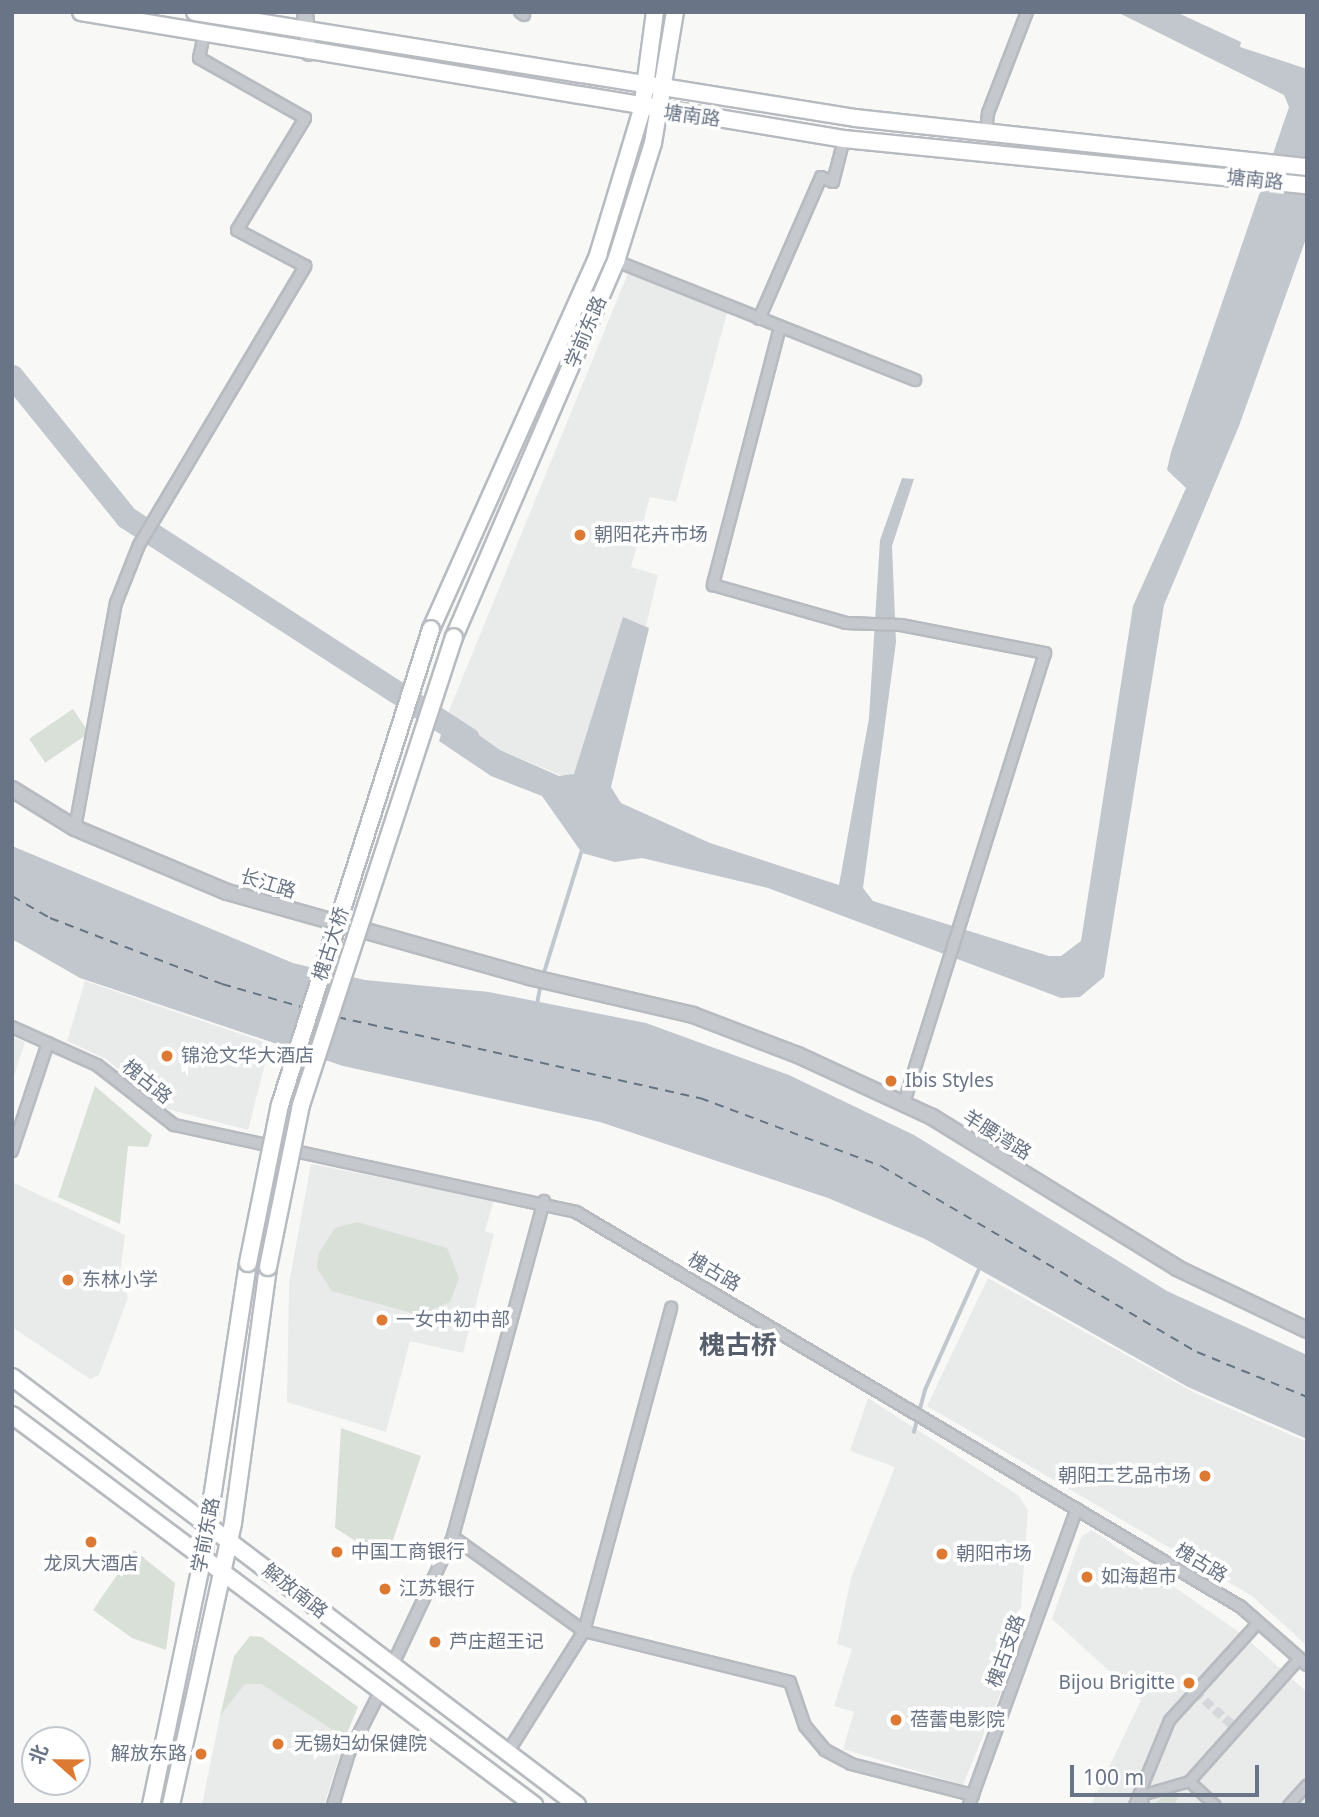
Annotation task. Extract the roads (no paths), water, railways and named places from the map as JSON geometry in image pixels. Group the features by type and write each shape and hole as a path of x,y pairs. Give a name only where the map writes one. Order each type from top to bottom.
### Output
{"main road":[{"name":"塘南路","path":"81,12 642,109 844,139 1049,163 1307,185"},
{"name":"塘南路","path":"195,12 306,20 664,89 986,135 1054,144 1307,167"},
{"name":"学前东路","path":"431,629 598,255 642,109 655,12"},
{"name":"学前东路","path":"454,637 615,261 660,111 675,12"},
{"name":"槐古大桥","path":"248,1263 280,1105 431,629"},
{"name":"槐古大桥","path":"268,1267 301,1105 454,637"},
{"name":"学前东路","path":"151,1805 203,1557 248,1263"},
{"name":"学前东路","path":"171,1805 229,1542 268,1267"},
{"name":"解放南路","path":"12,1377 506,1755 577,1805"},
{"name":"解放南路","path":"12,1415 534,1805"}],"street":[{"path":"986,135 988,113 1027,12"},
{"path":"306,20 309,53"},
{"path":"75,828 116,603 139,545 305,266 237,230 305,118 200,58 204,34"},
{"path":"759,319 821,177 833,182 844,139"},
{"path":"615,261 915,380"},
{"path":"780,327 713,585 846,623 870,620 1045,653 904,1104"},
{"name":"长江路","path":"12,789 75,828 227,892 529,977"},
{"name":"羊腰湾路","path":"529,977 693,1015 904,1104 1177,1268 1307,1330"},
{"name":"槐古路","path":"12,1027 97,1065 174,1125 544,1201 576,1212 1077,1509 1258,1622 1303,1662"},
{"path":"12,1151 48,1043"},
{"path":"392,1666 453,1537 544,1201"},
{"path":"506,1755 584,1631 671,1308"},
{"name":"槐古支路","path":"971,1800 1077,1509"},
{"path":"453,1537 584,1631 790,1682 805,1727 825,1750 851,1764 971,1800"},
{"path":"1134,1805 1141,1794 1169,1720 1258,1622"},
{"path":"1141,1794 1189,1781 1303,1662"},
{"path":"333,1805 349,1753 381,1690"},
{"path":"1189,1781 1215,1805"},
{"path":"1288,1805 1307,1784"},
{"path":"1141,1794 1143,1805"}],"waterway":[{"path":"12,376 126,517 468,738"},
{"path":"543,976 582,850"},
{"path":"537,1004 541,984"},
{"path":"914,1432 925,1390 979,1269"}],"tunnel":[{"path":"1195,1691 1236,1728"}],"place":[{"name":"朝阳花卉市场","path":"580,535"},
{"name":"锦沧文华大酒店","path":"167,1056"},
{"name":"Ibis Styles","path":"891,1081"},
{"name":"东林小学","path":"68,1280"},
{"name":"一女中初中部","path":"382,1320"},
{"name":"朝阳工艺品市场","path":"1205,1476"},
{"name":"龙凤大酒店","path":"91,1542"},
{"name":"中国工商银行","path":"337,1552"},
{"name":"朝阳市场","path":"942,1554"},
{"name":"如海超市","path":"1087,1577"},
{"name":"江苏银行","path":"385,1589"},
{"name":"芦庄超王记","path":"435,1642"},
{"name":"Bijou Brigitte","path":"1189,1683"},
{"name":"蓓蕾电影院","path":"896,1720"},
{"name":"无锡妇幼保健院","path":"278,1744"},
{"name":"解放东路","path":"201,1754"}],"district":[{"name":"槐古桥","path":"738,1345"}]}
